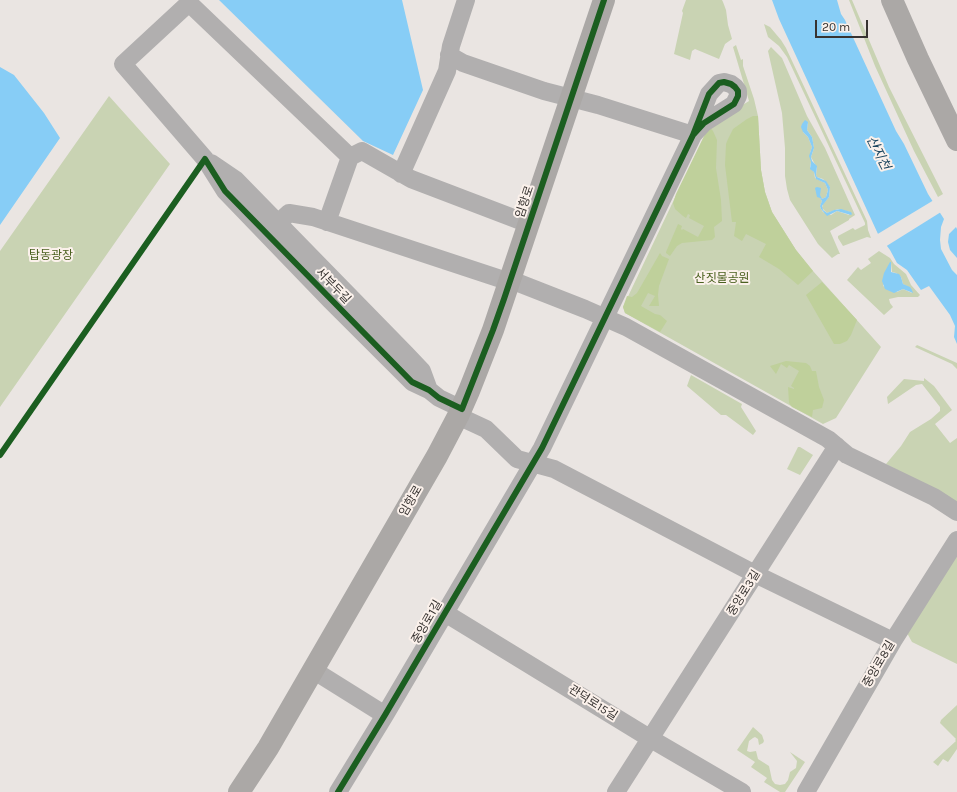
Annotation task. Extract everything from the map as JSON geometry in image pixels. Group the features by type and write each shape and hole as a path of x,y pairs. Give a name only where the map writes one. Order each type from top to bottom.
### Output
{"main road":[{"name":"임항로","path":"239,792 268,748 437,456 460,413 493,330 604,0"},
{"path":"892,0 957,140"}],"street":[{"path":"401,174 447,71 451,46 466,0"},
{"name":"서부두길","path":"350,157 189,3 123,64 205,160 225,191 412,382 429,390 460,413 486,429 517,459 554,469 756,574 893,640"},
{"path":"449,56 463,63 544,91 571,98"},
{"name":"중앙로1길","path":"338,792 386,715 534,463 693,135 571,98"},
{"path":"327,222 350,157 362,151 411,179 529,224"},
{"name":"서부두길","path":"205,160 236,180 278,223 422,371 429,390"},
{"path":"278,223 289,212 313,217 510,281 605,318 626,327 828,439 847,455 934,497 957,512"},
{"name":"중앙로3길","path":"616,792 837,446"},
{"name":"중앙로8길","path":"806,792 893,640 957,540"},
{"name":"관덕로15길","path":"445,613 651,739 742,792"},
{"path":"313,670 386,715"}],"green space":[{"path":"686,0 722,0 726,10 732,39 725,44 719,59 695,49 692,51 690,60 674,54 683,13 682,11"},
{"path":"849,0 852,0 889,87 943,194 938,197 914,151 875,66"},
{"path":"764,24 770,27 786,48 867,221 871,238 867,237 843,246 838,238 838,236 853,228 855,230 865,225 865,223 787,57 779,46 768,37"},
{"name":"산짓물공원","path":"736,45 741,60 743,59 743,66 758,116 761,170 765,192 772,212 796,250 881,347 836,418 823,424 625,313 623,307 709,126 749,101 733,47"},
{"path":"771,47 782,58 807,116 825,148 855,215 830,231 840,254 832,258 818,244 790,200 785,176 785,148 782,113 768,51","holes":["808,122 807,130 812,137 814,148 811,157 817,168 816,175 817,177 823,179 830,187 829,197 823,204 822,208 827,213 838,209 850,212 849,215 837,211 831,215 823,212 821,209 820,206 822,201 815,190 822,199 826,197 828,190 825,183 815,178 814,172 810,167 810,153 812,147 808,137 803,132"]},
{"name":"탑동광장","path":"109,96 170,164 0,407 0,251"},
{"path":"753,116 758,116 761,170 765,192 772,212 796,250 813,271 798,285 779,269 759,257 766,244 746,234 742,241 734,236 736,222 732,222 725,165 726,144 733,129"},
{"path":"709,126 717,140 716,168 721,200 722,221 714,227 715,237 712,240 682,243 677,246 670,256 666,252 678,224 682,226 682,230 683,229 698,237 704,226 689,218 690,215 688,214 686,218 683,216 675,209 673,203"},
{"path":"879,251 890,258 894,264 906,274 911,285 920,295 918,297 898,297 889,299 893,307 884,315 847,280 858,267 861,270 871,263 868,259","holes":["891,263 892,272 901,277 903,284 910,288 912,293 903,289 897,292 883,286"]},
{"path":"660,253 662,256 669,259 659,286 659,306 649,306 655,296 648,293 641,306 655,314 660,315 667,321 660,332 625,313 623,307 627,296 632,297 637,293"},
{"path":"822,282 857,320 847,341 840,344 834,344 806,295"},
{"path":"917,345 957,363 957,369 952,364 915,347"},
{"path":"786,361 806,363 810,366 812,371 816,371 819,387 824,400 822,408 813,410 812,417 792,407 789,403 788,387 794,389 791,386 799,371 789,365 787,368 781,364 776,374 770,366"},
{"path":"691,375 742,404 741,407 756,431 753,435 726,415 721,415 687,386"},
{"path":"924,378 934,386 952,410 935,424 950,443 957,438 957,502 886,464 910,432 931,419 940,411 940,407 922,384 916,385 888,404 887,397 904,379 924,381"},
{"path":"798,447 813,455 800,475 787,469"},
{"path":"957,551 957,664 912,642 907,633"},
{"path":"957,705 957,749 948,762 943,759 938,766 933,762 956,741 956,739 940,723 941,720"},
{"path":"753,727 762,735 764,741 759,745 758,739 755,737 753,738 749,741 747,751 756,751 758,759 769,766 772,780 775,784 785,784 788,780 790,772 796,768 797,761 790,752 805,762 785,792 780,792 764,782 767,778 751,767 755,762 737,750"}],"water":[{"path":"219,0 402,0 423,90 393,155 363,141"},
{"name":"산지천","path":"772,0 837,0 841,14 896,131 904,144 928,194 944,219 941,227 941,249 952,270 957,275 957,344 954,337 955,326 950,315 929,286 921,290 907,270 897,263 890,250 878,234 779,19"},
{"path":"0,67 14,75 44,113 60,138 0,225"},
{"path":"805,120 808,122 807,130 812,137 814,148 811,157 812,161 817,166 816,175 817,177 826,181 830,187 829,197 822,206 823,210 827,213 841,209 851,212 851,215 837,211 827,216 821,209 820,206 822,201 817,197 815,188 821,188 820,195 822,199 826,197 828,190 825,183 816,179 814,172 810,169 811,162 809,156 812,147 808,137 803,132 801,127"},
{"path":"956,227 957,258 950,250 948,242 949,234"},
{"path":"890,262 891,272 899,274 903,284 910,287 913,293 903,289 894,293 885,289 882,281 884,273"}],"pier":[{"path":"934,200 941,212 885,247 876,235"}],"cycle path":[{"path":"0,455 205,159 225,191 412,382 429,390 439,398 462,409 504,299 604,0"},
{"path":"338,792 542,448 693,135 709,94 719,83 724,82 735,87 738,91 738,96 734,104 704,123 693,135"}]}
